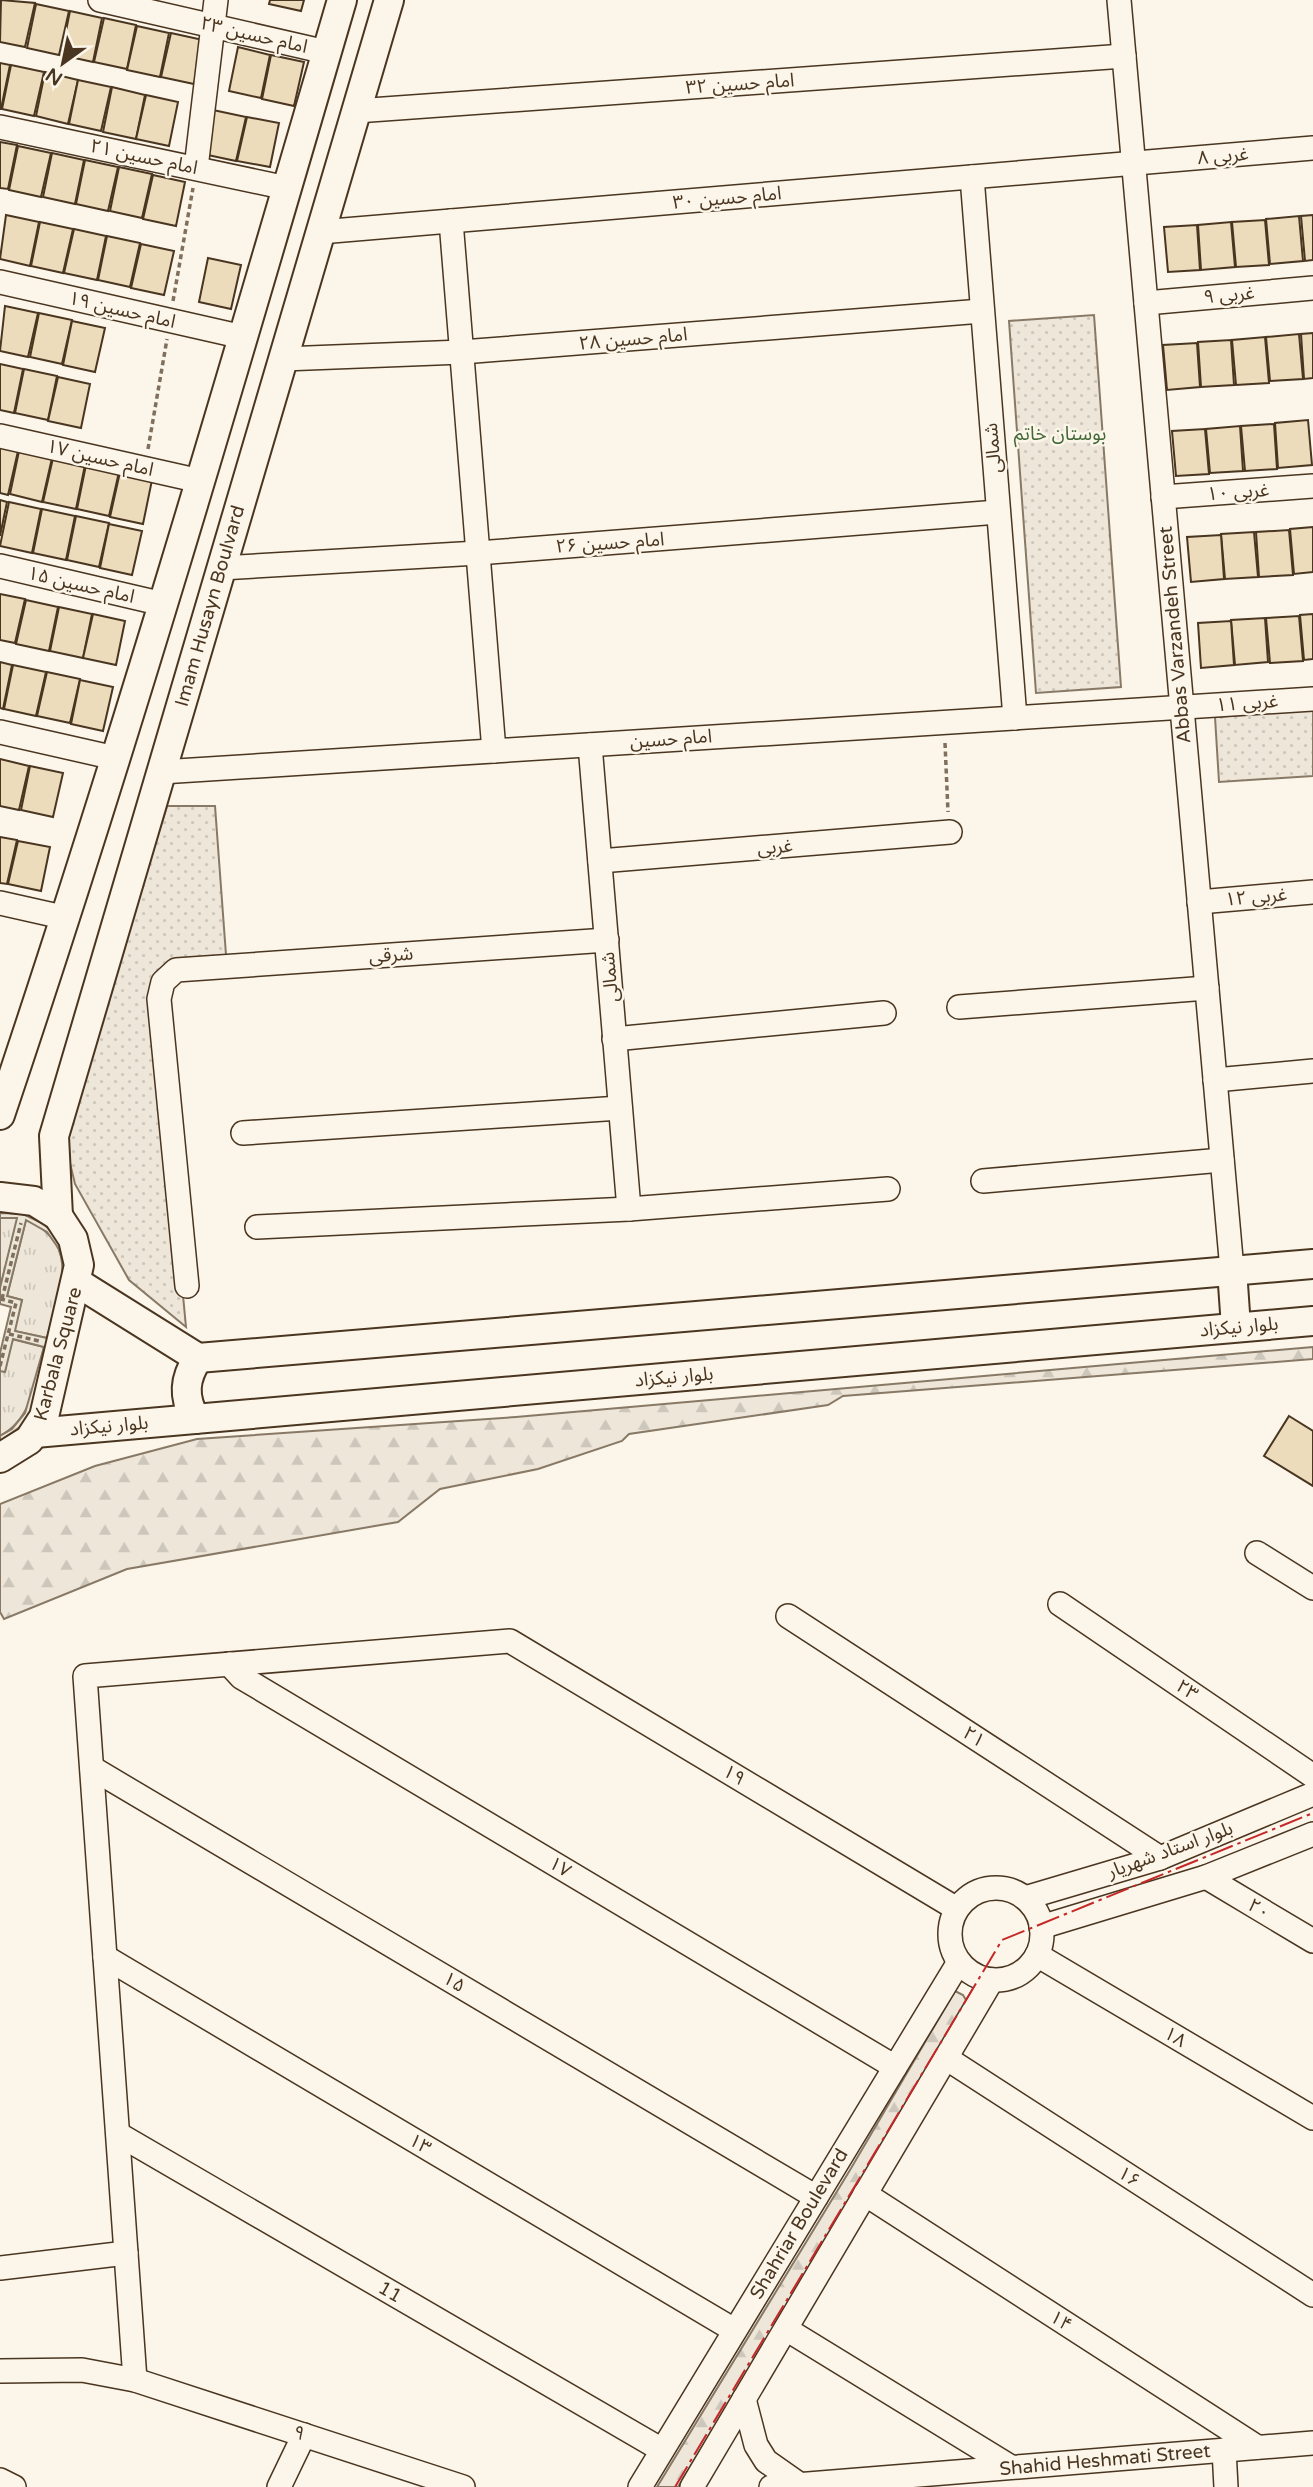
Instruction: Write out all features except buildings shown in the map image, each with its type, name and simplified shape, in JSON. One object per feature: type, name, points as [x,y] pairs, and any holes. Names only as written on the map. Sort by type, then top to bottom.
[{"type":"main road","points":[[3,1098],[67,918],[342,0]]},
{"type":"main road","name":"Imam Husayn Boulvard","points":[[58,1216],[54,1136],[388,0]]},
{"type":"main road","points":[[115,758],[161,772]]},
{"type":"main road","points":[[13,1198],[58,1216]]},
{"type":"main road","name":"Karbala Square","points":[[0,1458],[23,1446],[44,1417],[78,1283],[76,1247],[58,1216]]},
{"type":"main road","points":[[78,1283],[198,1358],[1313,1264]]},
{"type":"main road","points":[[1232,1270],[1236,1328]]},
{"type":"main road","name":"بلوار نیکزاد","points":[[35,1433],[1313,1321]]},
{"type":"main road","points":[[195,1419],[187,1404],[186,1387],[189,1371],[198,1358]]},
{"type":"street","name":"امام حسین ۲۳","points":[[100,0],[326,52]]},
{"type":"street","points":[[196,168],[216,0]]},
{"type":"street","name":"Abbas Varzandeh Street","points":[[1119,0],[1232,1270]]},
{"type":"street","name":"امام حسین ۳۲","points":[[356,111],[1124,56]]},
{"type":"street","name":"امام حسین ۲۱","points":[[0,127],[287,188]]},
{"type":"street","name":"غربی ۸","points":[[1133,164],[1313,148]]},
{"type":"street","name":"امام حسین ۳۰","points":[[320,232],[1133,164]]},
{"type":"street","name":"شمالی","points":[[972,177],[1014,718]]},
{"type":"street","points":[[451,221],[494,751]]},
{"type":"street","name":"امام حسین ۱۹","points":[[0,282],[243,337]]},
{"type":"street","name":"غربی ۹","points":[[1146,303],[1313,288]]},
{"type":"street","name":"امام حسین ۲۸","points":[[283,359],[461,352],[982,311]]},
{"type":"street","name":"امام حسین ۱۷","points":[[0,436],[200,481]]},
{"type":"street","name":"غربی ۱۰","points":[[1163,497],[1313,486]]},
{"type":"street","name":"امام حسین ۲۶","points":[[221,568],[478,553],[998,513]]},
{"type":"street","name":"امام حسین ۱۵","points":[[0,566],[163,604]]},
{"type":"street","name":"غربی ۱۱","points":[[1182,708],[1313,699]]},
{"type":"street","name":"امام حسین","points":[[161,772],[1182,708]]},
{"type":"street","points":[[0,732],[115,758]]},
{"type":"street","name":"شمالی","points":[[590,744],[629,1209]]},
{"type":"street","name":"غربی","points":[[600,862],[950,832]]},
{"type":"street","name":"غربی ۱۲","points":[[1199,902],[1313,892]]},
{"type":"street","points":[[0,903],[67,918]]},
{"type":"street","name":"شرقی","points":[[187,1286],[159,999],[163,982],[176,970],[607,940]]},
{"type":"street","points":[[960,1007],[1207,988]]},
{"type":"street","points":[[614,1039],[884,1013]]},
{"type":"street","points":[[1215,1080],[1313,1071]]},
{"type":"street","points":[[243,1133],[620,1108]]},
{"type":"street","points":[[983,1181],[1222,1160]]},
{"type":"street","points":[[257,1227],[629,1209],[888,1189]]},
{"type":"street","points":[[1257,1553],[1313,1588]]},
{"type":"street","name":"۲۳","points":[[1060,1604],[1313,1776]]},
{"type":"street","name":"۲۱","points":[[788,1616],[1160,1858]]},
{"type":"street","name":"۱۹","points":[[229,1664],[510,1642],[957,1909]]},
{"type":"street","points":[[135,2380],[85,1676],[229,1664]]},
{"type":"street","name":"۱۷","points":[[229,1664],[240,1677],[895,2067]]},
{"type":"street","name":"۱۵","points":[[92,1768],[816,2197]]},
{"type":"street","name":"بلوار استاد شهریار","points":[[1025,1898],[1160,1858],[1313,1794]]},
{"type":"street","name":"بلوار استاد شهریار","points":[[1041,1927],[1206,1877],[1313,1834]]},
{"type":"street","name":"۲۰","points":[[1206,1877],[1313,1941]]},
{"type":"street","points":[[989,1889],[1011,1891],[1025,1898],[1041,1927],[1037,1955],[1015,1976],[992,1980],[970,1973],[959,1962],[950,1934],[957,1909],[968,1898],[989,1889]]},
{"type":"street","name":"۱۸","points":[[1037,1955],[1313,2118]]},
{"type":"street","name":"۱۳","points":[[105,1957],[734,2330]]},
{"type":"street","name":"Shahriar Boulevard","points":[[640,2487],[959,1962]]},
{"type":"street","points":[[692,2487],[992,1980]]},
{"type":"street","name":"۱۶","points":[[946,2058],[1313,2295]]},
{"type":"street","name":"11","points":[[118,2134],[662,2450]]},
{"type":"street","name":"۱۴","points":[[865,2194],[1257,2447]]},
{"type":"street","points":[[0,2268],[126,2253]]},
{"type":"street","points":[[786,2329],[1011,2467]]},
{"type":"street","name":"۹","points":[[0,2371],[82,2370],[135,2380],[463,2487]]},
{"type":"street","points":[[744,2399],[757,2445],[766,2461],[802,2486]]},
{"type":"street","points":[[279,2487],[304,2435]]},
{"type":"street","name":"Shahid Heshmati Street","points":[[771,2487],[1313,2443]]},
{"type":"street","points":[[1224,2450],[1226,2487]]},
{"type":"street","points":[[0,2480],[14,2487]]},
{"type":"path","points":[[943,722],[950,832]]},
{"type":"path","points":[[0,1366],[16,1303],[1,1299],[13,1198]]},
{"type":"green space","name":"بوستان خاتم","points":[[1094,315],[1121,687],[1036,693],[1009,321]]},
{"type":"green space","points":[[1313,710],[1313,776],[1219,782],[1215,717]]},
{"type":"green space","points":[[167,806],[215,806],[226,955],[154,991],[186,1327],[129,1280],[75,1184],[64,1138]]},
{"type":"green space","points":[[0,1218],[18,1218],[0,1288]]},
{"type":"green space","points":[[26,1220],[44,1230],[55,1242],[61,1256],[61,1287],[47,1338],[14,1331],[22,1300],[7,1296]]},
{"type":"green space","points":[[12,1339],[44,1347],[26,1409],[11,1429],[0,1436],[0,1371],[5,1371]]},
{"type":"green space","points":[[1313,1347],[1313,1359],[843,1396],[828,1405],[629,1434],[622,1441],[538,1469],[440,1489],[398,1522],[127,1569],[4,1619],[0,1612],[0,1504],[95,1466],[197,1439],[516,1417]]},
{"type":"green space","points":[[955,1991],[963,1995],[969,2005],[678,2487],[657,2487],[850,2170]]},
{"type":"shaded area","points":[[0,1213],[23,1214],[44,1224],[60,1240],[67,1261],[62,1282],[63,1262],[59,1249],[47,1232],[26,1220],[7,1296],[22,1300],[15,1331],[47,1338],[60,1289],[32,1409],[20,1427],[0,1441],[0,1436],[12,1429],[25,1413],[44,1347],[13,1339],[5,1372],[0,1371],[0,1353],[11,1307],[0,1304],[0,1288],[17,1218],[0,1218]]},
{"type":"power","points":[[675,2487],[1002,1940],[1313,1813]]}]
